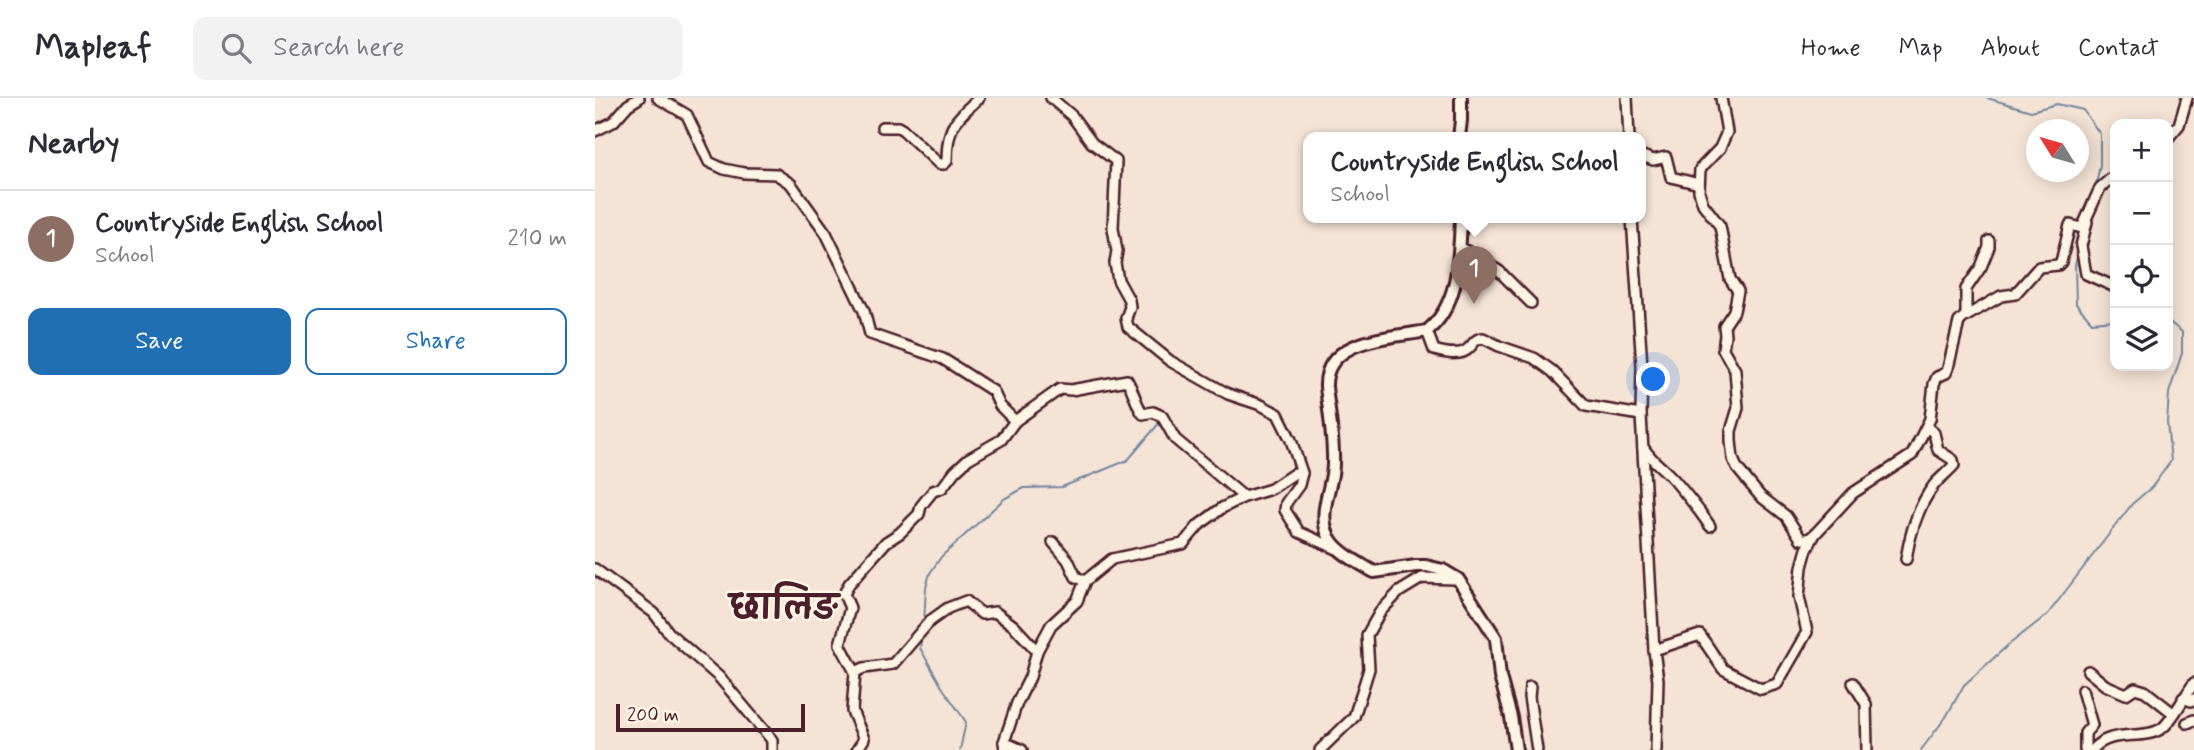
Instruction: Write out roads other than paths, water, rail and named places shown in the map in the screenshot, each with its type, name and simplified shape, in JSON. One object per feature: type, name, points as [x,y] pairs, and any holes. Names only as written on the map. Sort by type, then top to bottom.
[{"type":"main road","points":[[1460,132],[1461,98]]},
{"type":"main road","points":[[1461,223],[1460,247],[1452,294],[1445,312],[1427,331],[1350,347],[1330,363],[1325,375],[1333,464],[1325,505],[1324,528],[1327,536],[1340,550],[1374,572],[1416,566],[1443,570],[1458,579],[1496,638],[1500,677],[1511,717],[1516,750]]},
{"type":"street","points":[[595,131],[613,122],[628,105],[639,98]]},
{"type":"street","points":[[658,98],[687,116],[709,162],[734,171],[776,174],[791,184],[826,233],[864,311],[870,334],[943,359],[993,391],[1000,406],[1015,421]]},
{"type":"street","points":[[882,127],[898,127],[904,130],[939,164],[944,164],[947,161],[947,139],[951,129],[979,98]]},
{"type":"street","points":[[1051,98],[1072,117],[1092,143],[1116,162],[1113,228],[1117,251],[1115,263],[1118,280],[1129,300],[1130,307],[1126,318],[1128,327],[1170,361],[1228,394],[1278,414],[1291,440],[1302,473],[1299,485],[1286,503],[1285,510],[1299,532],[1340,550]]},
{"type":"street","points":[[1627,98],[1629,132]]},
{"type":"street","points":[[1721,98],[1727,132],[1720,148],[1700,169],[1699,184],[1703,204],[1720,226],[1730,279],[1738,291],[1734,311],[1724,326],[1723,349],[1735,370],[1738,408],[1731,431],[1733,459],[1752,488],[1786,516],[1801,540],[1809,539],[1815,534],[1853,493],[1912,455],[1930,419],[1934,384],[1937,377],[1948,368],[1959,322],[2001,296],[2015,294],[2039,267],[2058,265],[2070,225],[2082,228],[2100,188],[2110,179]]},
{"type":"street","points":[[2173,132],[2179,125],[2187,98]]},
{"type":"street","points":[[1646,157],[1653,160],[1666,157],[1671,177],[1699,184]]},
{"type":"street","points":[[2093,204],[2081,246],[2086,274],[2110,284]]},
{"type":"street","points":[[1632,223],[1642,366],[1642,446],[1658,680],[1656,750]]},
{"type":"street","points":[[1966,316],[1966,289],[1981,267],[1989,241]]},
{"type":"street","points":[[1460,247],[1499,271],[1531,303]]},
{"type":"street","points":[[1427,331],[1434,350],[1462,353],[1472,342],[1483,338],[1534,358],[1552,371],[1586,406],[1641,415]]},
{"type":"street","points":[[857,750],[864,739],[852,711],[855,672],[840,644],[850,608],[844,594],[849,584],[886,542],[919,514],[921,506],[933,491],[942,488],[968,459],[1001,440],[1015,421],[1061,389],[1071,390],[1127,380],[1134,391],[1136,405],[1143,414],[1153,412],[1162,416],[1175,439],[1244,497]]},
{"type":"street","points":[[1906,559],[1920,511],[1934,486],[1954,465],[1953,460],[1938,450],[1934,433],[1927,427]]},
{"type":"street","points":[[1642,446],[1687,494],[1710,526]]},
{"type":"street","points":[[1022,750],[1005,746],[1017,704],[1030,677],[1037,651],[1051,625],[1077,601],[1085,581],[1112,559],[1183,544],[1199,525],[1222,508],[1244,497],[1271,489],[1295,473],[1302,473]]},
{"type":"street","points":[[1654,650],[1700,635],[1723,669],[1761,688],[1777,684],[1807,632],[1799,597],[1802,567],[1815,534]]},
{"type":"street","points":[[1053,542],[1068,560],[1076,577],[1085,581]]},
{"type":"street","points":[[595,569],[654,613],[669,633],[719,677],[772,740],[772,750]]},
{"type":"street","points":[[1320,750],[1353,717],[1370,670],[1367,635],[1380,612],[1399,592],[1422,578],[1458,579]]},
{"type":"street","points":[[855,672],[893,664],[930,621],[948,608],[966,601],[982,614],[995,612],[1014,626],[1037,651]]},
{"type":"street","points":[[2088,671],[2105,685],[2126,694],[2135,688],[2144,691],[2173,713]]},
{"type":"street","points":[[1853,683],[1866,704],[1867,750]]},
{"type":"street","points":[[2092,750],[2118,736],[2157,732],[2166,726],[2194,683]]},
{"type":"street","points":[[1530,687],[1537,750]]},
{"type":"street","points":[[2082,690],[2092,725],[2085,733],[2085,750]]},
{"type":"street","points":[[2183,698],[2191,701],[2194,699]]},
{"type":"waterway","points":[[1987,98],[2031,111],[2057,104],[2083,110],[2100,134],[2100,165],[2095,190]]},
{"type":"waterway","points":[[2078,252],[2075,266],[2076,304],[2092,322],[2110,320]]},
{"type":"waterway","points":[[1921,750],[1946,717],[1964,685],[2048,614],[2132,504],[2152,487],[2171,461],[2167,423],[2169,393],[2182,353],[2182,332],[2173,325]]},
{"type":"waterway","points":[[924,623],[926,588],[930,573],[941,557],[1004,499],[1024,488],[1062,487],[1128,460],[1160,422]]},
{"type":"waterway","points":[[922,635],[920,648],[966,722],[960,750]]},
{"type":"place","name":"Countryside English School","points":[[1474,304]]},
{"type":"district","name":"छालिङ","points":[[784,607]]}]
